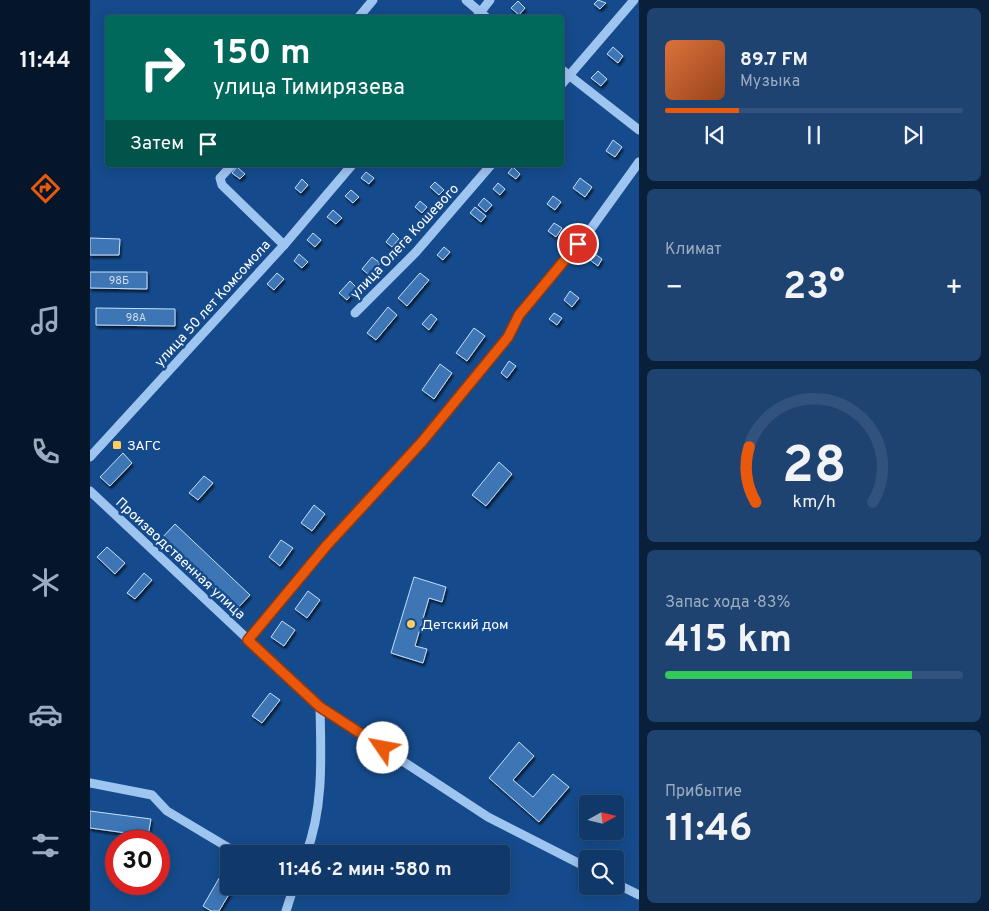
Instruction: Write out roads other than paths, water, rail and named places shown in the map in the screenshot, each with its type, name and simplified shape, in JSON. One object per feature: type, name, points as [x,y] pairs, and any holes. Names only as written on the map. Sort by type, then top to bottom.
[{"type":"street","points":[[360,15],[373,0]]},
{"type":"street","points":[[466,0],[480,15]]},
{"type":"street","points":[[482,15],[490,0]]},
{"type":"street","points":[[564,82],[634,0]]},
{"type":"street","points":[[564,71],[639,130]]},
{"type":"street","points":[[248,640],[327,545],[421,443],[502,344],[519,315],[590,230],[639,162]]},
{"type":"street","points":[[230,167],[220,178],[222,185],[284,245]]},
{"type":"street","name":"улица 50 лет Комсомола","points":[[90,457],[284,245],[350,167]]},
{"type":"street","name":"улица Олега Кошевого","points":[[356,313],[416,252],[490,167]]},
{"type":"street","name":"Производственная улица","points":[[90,491],[320,707],[488,817],[579,863]]},
{"type":"street","points":[[310,845],[313,837],[321,776],[320,707]]},
{"type":"street","points":[[90,783],[152,795],[167,811],[224,845]]},
{"type":"street","points":[[624,888],[639,895]]},
{"type":"street","points":[[290,909],[292,895]]},
{"type":"place","name":"ЗАГС","points":[[117,445]]},
{"type":"place","name":"Детский дом","points":[[411,624]]}]
